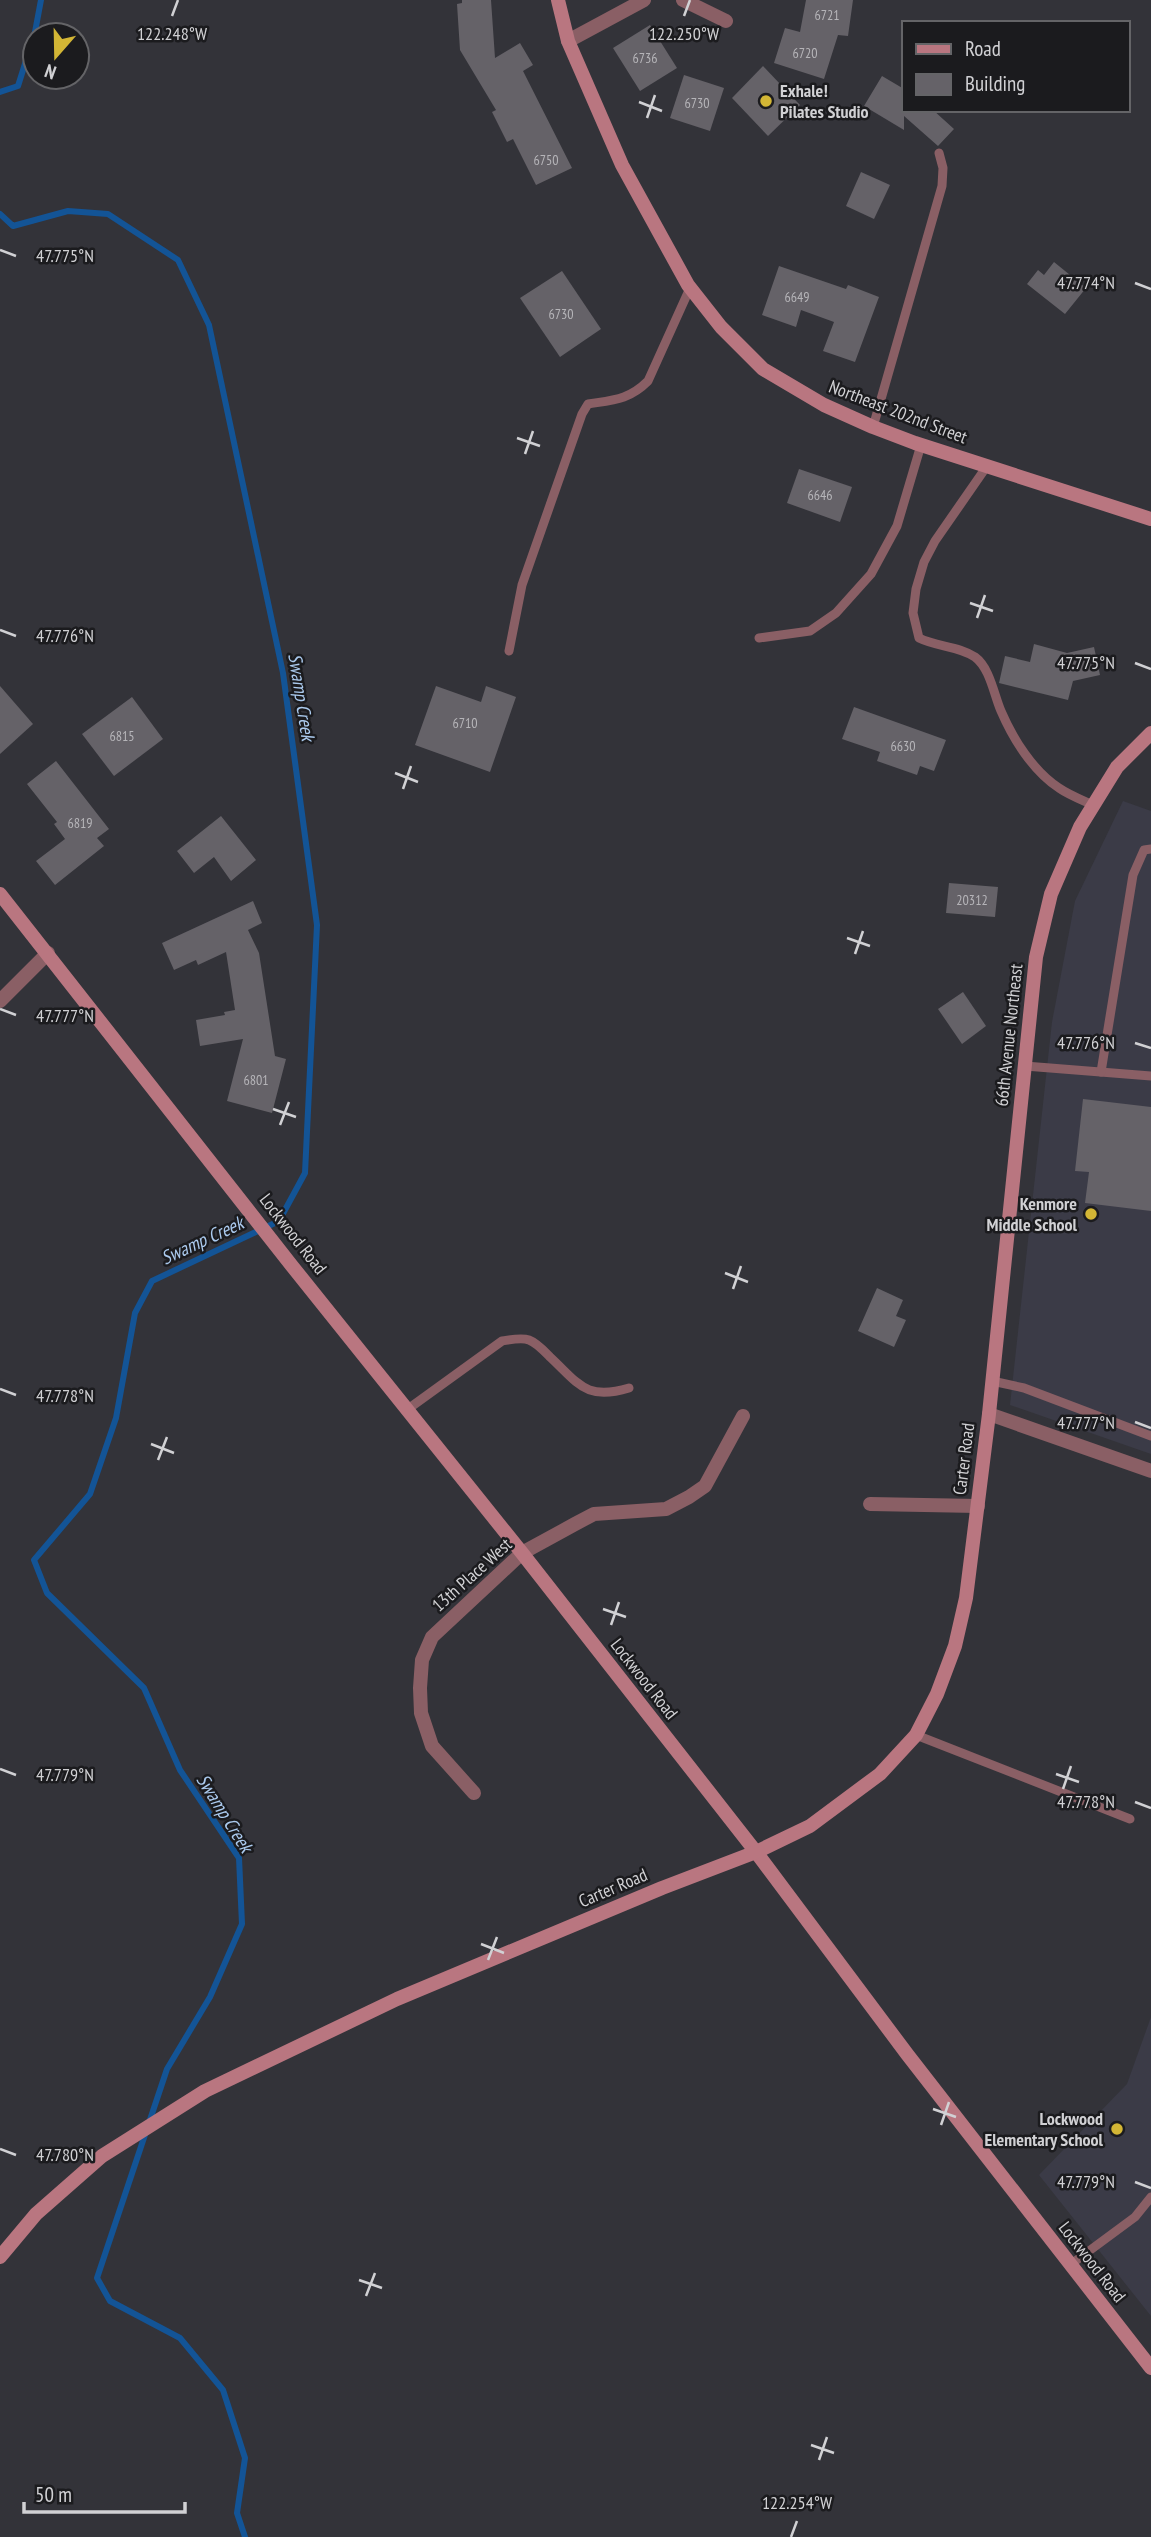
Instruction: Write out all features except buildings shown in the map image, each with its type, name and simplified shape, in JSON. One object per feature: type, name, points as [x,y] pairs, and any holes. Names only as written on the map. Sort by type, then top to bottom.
[{"type":"street","name":"Northeast 202nd Street","points":[[558,0],[568,41],[622,165],[690,288],[721,327],[763,369],[824,405],[873,427],[1151,519]]},
{"type":"street","points":[[568,41],[644,0]]},
{"type":"street","points":[[683,0],[726,21]]},
{"type":"street","name":"66th Avenue Northeast","points":[[992,1376],[1036,957],[1051,894],[1080,827],[1093,805],[1117,767],[1151,733]]},
{"type":"street","name":"Lockwood Road","points":[[0,894],[522,1553],[756,1853],[906,2054],[1151,2368]]},
{"type":"street","points":[[0,1001],[48,953]]},
{"type":"street","name":"Carter Road","points":[[0,2257],[36,2214],[102,2156],[205,2091],[397,1999],[662,1888],[756,1853],[810,1826],[880,1774],[916,1735],[937,1693],[955,1646],[966,1598],[992,1376]]},
{"type":"street","points":[[989,1414],[1151,1471]]},
{"type":"street","name":"13th Place West","points":[[474,1793],[432,1746],[421,1713],[419,1688],[422,1660],[432,1637],[522,1553],[594,1514],[666,1509],[705,1486],[743,1416]]},
{"type":"street","points":[[870,1504],[978,1506]]},
{"type":"lane","points":[[873,427],[942,186],[943,168],[939,153]]},
{"type":"lane","points":[[509,651],[522,585],[582,414],[588,404],[623,398],[636,393],[648,381],[690,288]]},
{"type":"lane","points":[[759,638],[810,631],[836,613],[871,574],[897,526],[921,445]]},
{"type":"lane","points":[[987,466],[935,541],[924,562],[916,589],[913,613],[919,638],[933,645],[955,648],[977,658],[989,677],[1015,738],[1042,775],[1060,789],[1093,805]]},
{"type":"lane","points":[[1101,1072],[1133,874],[1144,850],[1151,849]]},
{"type":"lane","points":[[1025,1066],[1151,1076]]},
{"type":"lane","points":[[408,1409],[502,1341],[514,1339],[528,1340],[541,1348],[581,1386],[597,1394],[610,1394],[629,1388]]},
{"type":"lane","points":[[992,1376],[1151,1436]]},
{"type":"lane","points":[[916,1735],[1130,1819]]},
{"type":"lane","points":[[1070,2265],[1135,2217],[1151,2197]]},
{"type":"shaded area","name":"Kenmore Middle School","points":[[1123,801],[1151,811],[1151,1454],[1010,1405],[1052,1022],[1075,901]]},
{"type":"shaded area","name":"Lockwood Elementary School","points":[[1151,2017],[1151,2316],[1039,2175],[1127,2084]]},
{"type":"waterway","name":"Swamp Creek","points":[[0,92],[18,86],[35,32],[41,0]]},
{"type":"waterway","name":"Swamp Creek","points":[[0,214],[13,226],[68,211],[108,214],[178,260],[209,325],[283,673],[317,925],[305,1173],[279,1221],[152,1281],[135,1313],[116,1418],[90,1494],[34,1560],[47,1593],[144,1688],[180,1770],[239,1858],[242,1924],[210,1997],[167,2069],[97,2278],[110,2301],[180,2338],[223,2390],[245,2458],[237,2513],[245,2537]]},
{"type":"place","name":"Exhale! Pilates Studio","points":[[766,101]]},
{"type":"place","name":"Kenmore Middle School","points":[[1091,1214]]},
{"type":"place","name":"Lockwood Elementary School","points":[[1117,2129]]}]
